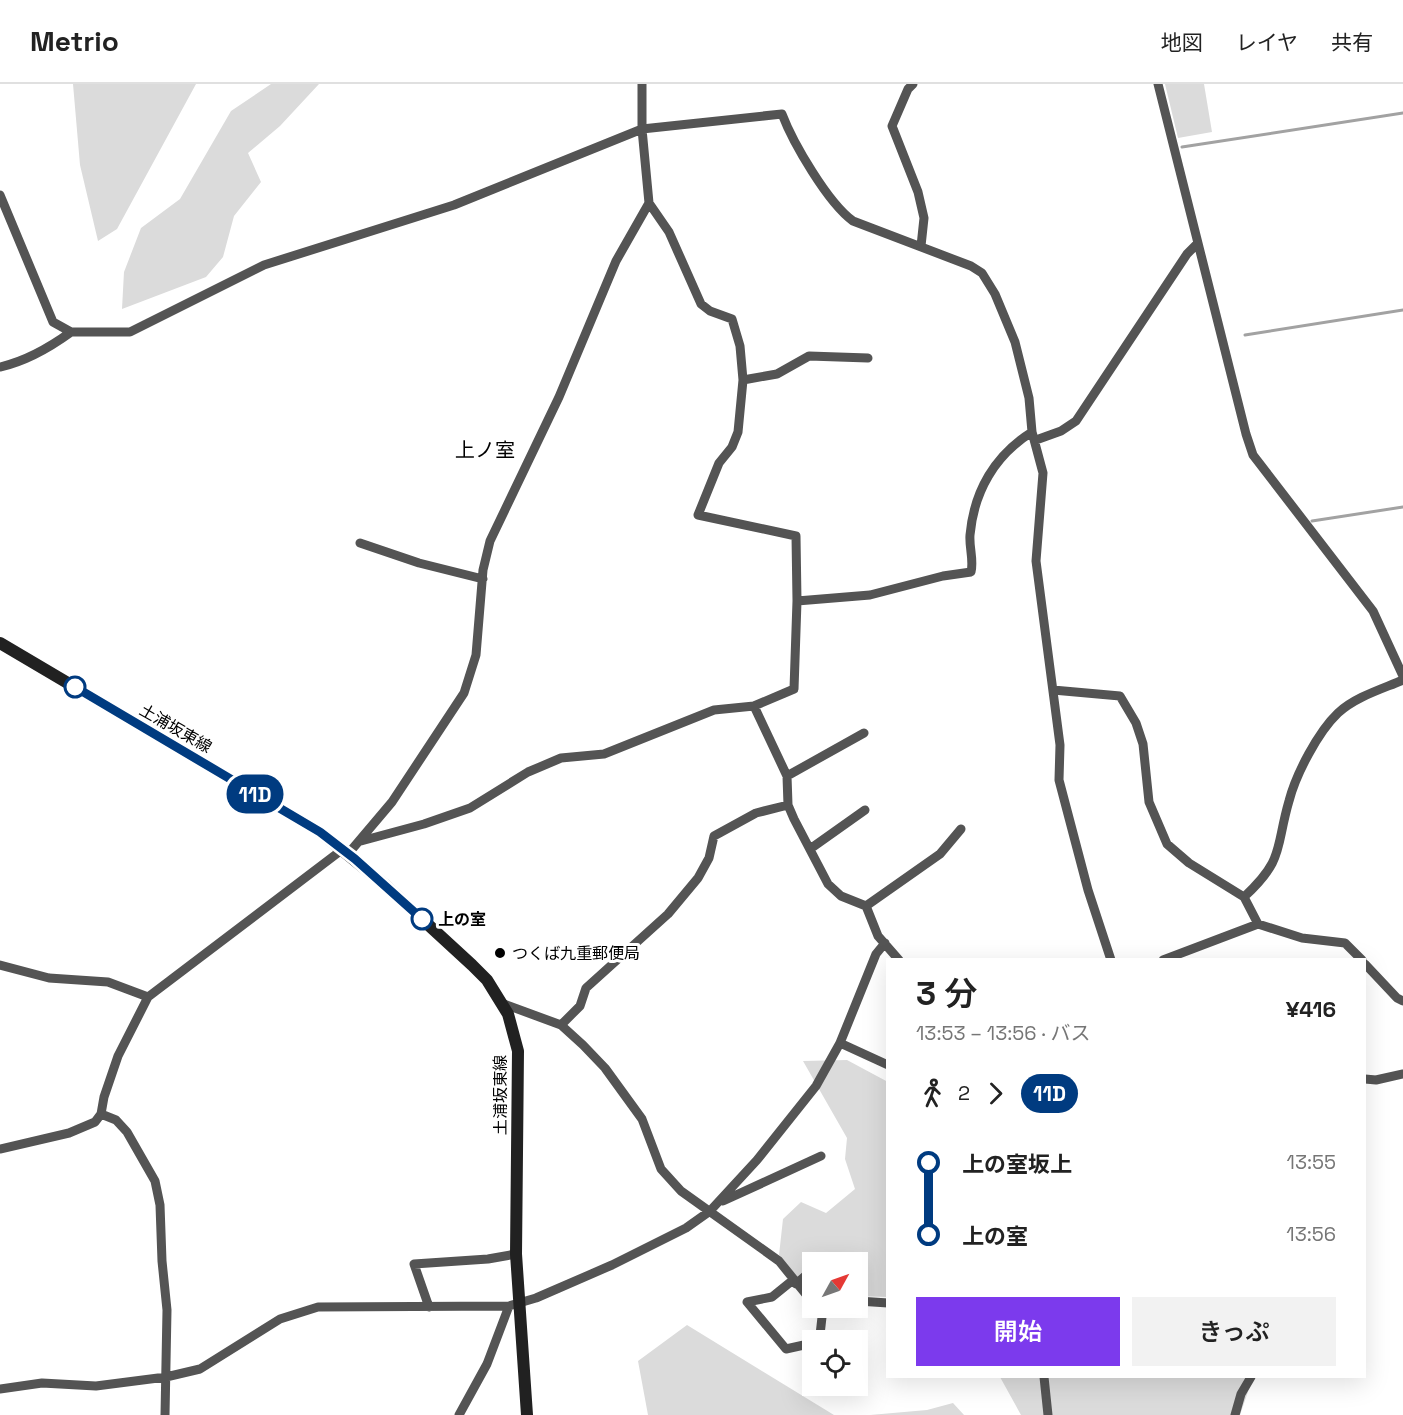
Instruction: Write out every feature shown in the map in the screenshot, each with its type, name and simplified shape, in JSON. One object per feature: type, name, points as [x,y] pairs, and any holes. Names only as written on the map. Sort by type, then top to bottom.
[{"type":"main road","name":"土浦坂東線","points":[[0,644],[292,816],[346,851],[472,965],[504,1004],[518,1052],[516,1254],[513,1305],[527,1415]]},
{"type":"street","points":[[362,841],[392,802],[465,693],[476,655],[483,579],[490,541],[559,397],[616,261],[649,203],[650,185],[642,129],[642,84]]},
{"type":"street","points":[[913,84],[908,89],[892,126],[918,192],[924,218],[921,246]]},
{"type":"street","points":[[1158,84],[1253,455],[1373,611],[1403,678],[1360,698],[1338,713],[1326,729],[1298,774],[1288,801],[1278,853],[1266,876],[1244,897]]},
{"type":"street","points":[[0,195],[53,322],[71,332],[130,332],[264,265],[454,205],[642,129],[782,114],[823,188],[840,212],[853,220],[982,273],[995,294],[1015,342],[1029,398],[1034,436],[1043,473],[1036,561],[1060,745],[1059,780],[1088,890],[1110,958]]},
{"type":"street","points":[[0,1149],[69,1133],[95,1122],[101,1114],[104,1097],[118,1056],[148,997],[362,841],[424,824],[470,808],[528,772],[561,758],[604,754],[714,710],[754,706],[794,689],[797,601],[796,536],[698,515],[719,463],[732,447],[738,432],[743,380],[740,346],[732,319],[710,311],[701,304],[669,232],[649,203]]},
{"type":"street","points":[[797,601],[870,595],[943,576],[971,572],[970,537],[982,486],[1000,456],[1012,445],[1034,436],[1061,431],[1076,420],[1187,254],[1198,243]]},
{"type":"street","points":[[0,367],[17,363],[47,350],[71,332]]},
{"type":"street","points":[[743,380],[777,374],[809,356],[868,358]]},
{"type":"street","points":[[360,543],[419,563],[483,579]]},
{"type":"street","points":[[1053,690],[1120,696],[1139,733],[1149,802],[1167,844],[1189,863],[1244,897],[1258,924]]},
{"type":"street","points":[[754,706],[787,776],[788,805],[828,884],[841,896],[866,906],[878,936],[897,958]]},
{"type":"street","points":[[787,776],[864,733]]},
{"type":"street","points":[[561,1026],[580,1006],[586,988],[668,914],[698,878],[709,858],[714,836],[756,813],[788,805]]},
{"type":"street","points":[[810,849],[865,810]]},
{"type":"street","points":[[866,906],[940,854],[961,829]]},
{"type":"street","points":[[1168,958],[1258,924],[1302,938],[1345,943],[1360,958]]},
{"type":"street","points":[[0,1389],[42,1383],[96,1386],[166,1377],[200,1369],[280,1319],[318,1307],[513,1305],[612,1265],[686,1228],[711,1211],[757,1160],[816,1086],[840,1043],[876,954],[885,943]]},
{"type":"street","points":[[0,965],[49,978],[108,982],[148,997]]},
{"type":"street","points":[[1366,965],[1403,1002]]},
{"type":"street","points":[[504,1004],[561,1026],[605,1068],[629,1098],[642,1119],[661,1169],[681,1191],[779,1261],[802,1291]]},
{"type":"street","points":[[840,1043],[886,1064]]},
{"type":"street","points":[[1366,1078],[1376,1080],[1403,1074]]},
{"type":"street","points":[[101,1114],[116,1120],[127,1132],[155,1181],[160,1205],[167,1310],[165,1415]]},
{"type":"street","points":[[718,1203],[820,1156]]},
{"type":"street","points":[[429,1307],[414,1264],[488,1259],[516,1254]]},
{"type":"street","points":[[802,1277],[772,1297],[747,1302],[786,1349],[802,1345]]},
{"type":"street","points":[[868,1302],[886,1303]]},
{"type":"street","points":[[459,1415],[487,1364],[513,1305]]},
{"type":"street","points":[[1044,1378],[1048,1415]]},
{"type":"street","points":[[1235,1415],[1241,1394],[1250,1378]]},
{"type":"shaded area","points":[[73,84],[196,84],[117,229],[98,241],[80,165]]},
{"type":"shaded area","points":[[271,84],[319,84],[280,126],[248,153],[261,182],[234,216],[223,257],[206,277],[122,309],[124,272],[141,228],[180,199],[231,111]]},
{"type":"shaded area","points":[[1165,84],[1204,84],[1212,132],[1178,138]]},
{"type":"shaded area","points":[[847,1060],[886,1081],[886,1297],[868,1296],[868,1252],[802,1252],[802,1283],[779,1255],[783,1219],[801,1202],[826,1213],[855,1189],[845,1159],[847,1138],[803,1061]]},
{"type":"shaded area","points":[[687,1325],[834,1415],[648,1415],[638,1361]]},
{"type":"shaded area","points":[[1001,1378],[1253,1378],[1240,1415],[1021,1415]]},
{"type":"shaded area","points":[[953,1403],[964,1415],[870,1415],[927,1410]]},
{"type":"waterway","points":[[1182,147],[1403,113]]},
{"type":"waterway","points":[[1245,335],[1403,310]]},
{"type":"waterway","points":[[1312,521],[1403,507]]},
{"type":"bus line","name":"11D","points":[[75,687],[320,832],[355,859],[422,919]]},
{"type":"place","name":"上の室","points":[[422,919]]},
{"type":"place","name":"つくば九重郵便局","points":[[500,953]]},
{"type":"district","name":"上ノ室","points":[[485,450]]}]
